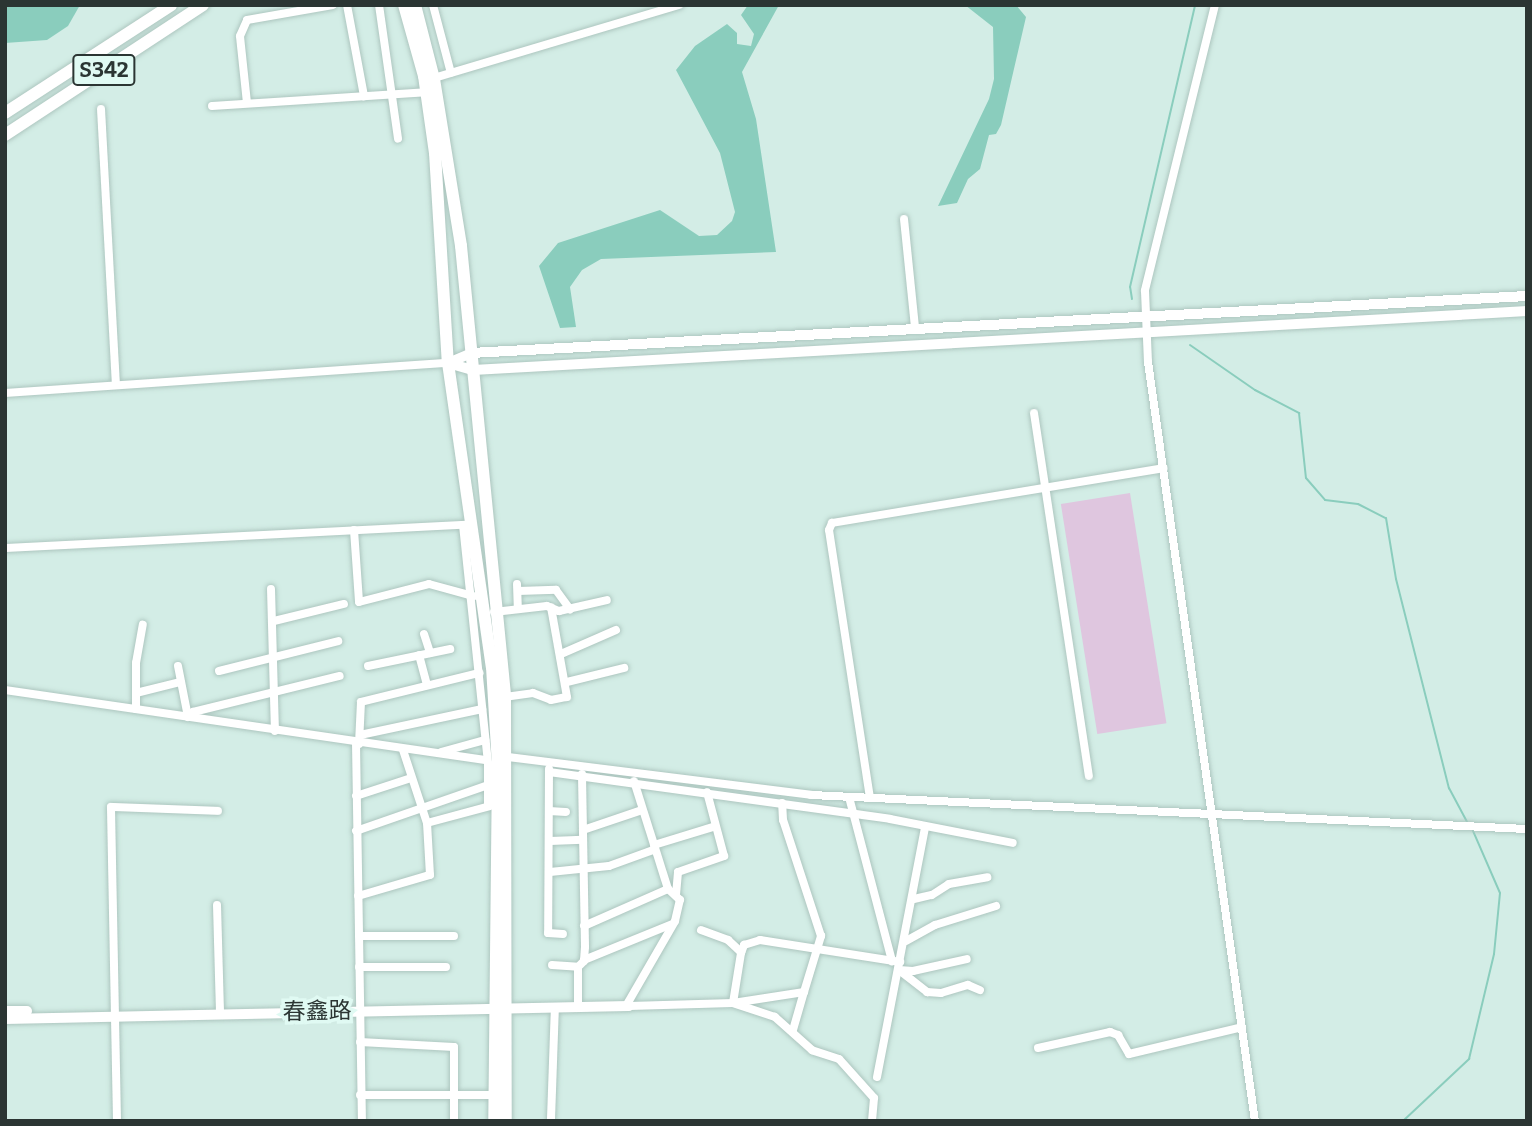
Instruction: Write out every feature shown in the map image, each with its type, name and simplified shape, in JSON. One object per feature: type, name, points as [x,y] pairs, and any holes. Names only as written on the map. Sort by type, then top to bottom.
[{"type":"main road","name":"S342","points":[[5,113],[171,5]]},
{"type":"main road","name":"S342","points":[[5,135],[203,5]]},
{"type":"main road","points":[[404,5],[432,87],[448,363],[468,524],[505,697],[508,757],[494,1121]]},
{"type":"main road","points":[[415,5],[461,246],[473,370],[485,610],[492,667],[492,806],[506,1121]]},
{"type":"main road","points":[[448,363],[471,353],[1527,296]]},
{"type":"main road","points":[[448,363],[473,370],[1147,330],[1527,311]]},
{"type":"main road","name":"春鑫路","points":[[5,1011],[628,1006]]},
{"type":"main road","name":"春鑫路","points":[[5,1019],[115,1012]]},
{"type":"street","points":[[247,103],[240,36],[247,20],[333,5]]},
{"type":"street","points":[[347,5],[364,96]]},
{"type":"street","points":[[379,5],[395,94],[398,139]]},
{"type":"street","points":[[433,5],[451,74]]},
{"type":"street","points":[[212,106],[395,94],[432,87],[451,74],[679,5]]},
{"type":"street","points":[[1215,5],[1145,290],[1163,468],[1255,1121]]},
{"type":"street","points":[[101,109],[116,385]]},
{"type":"street","points":[[904,219],[915,328]]},
{"type":"street","points":[[5,393],[448,363]]},
{"type":"street","points":[[1034,413],[1089,776]]},
{"type":"street","points":[[870,797],[829,530],[832,523],[1163,468]]},
{"type":"street","points":[[5,548],[468,524],[473,596]]},
{"type":"street","points":[[354,530],[359,602],[429,584],[473,596],[485,610],[479,673],[492,806],[427,823]]},
{"type":"street","points":[[518,609],[517,587],[556,590],[570,609]]},
{"type":"street","points":[[271,589],[275,731]]},
{"type":"street","points":[[485,610],[551,607],[559,611],[607,600]]},
{"type":"street","points":[[274,621],[344,604]]},
{"type":"street","points":[[505,697],[533,693],[564,699],[568,694],[551,607]]},
{"type":"street","points":[[136,709],[143,625]]},
{"type":"street","points":[[561,654],[615,630]]},
{"type":"street","points":[[424,634],[430,653]]},
{"type":"street","points":[[219,671],[338,641]]},
{"type":"street","points":[[368,666],[450,649]]},
{"type":"street","points":[[419,654],[427,685]]},
{"type":"street","points":[[178,666],[188,717]]},
{"type":"street","points":[[567,682],[624,668]]},
{"type":"street","points":[[362,1121],[356,831],[361,702],[479,673]]},
{"type":"street","points":[[188,717],[193,712],[340,676]]},
{"type":"street","points":[[136,693],[180,682]]},
{"type":"street","points":[[5,690],[342,741],[358,741],[403,750],[487,760]]},
{"type":"street","points":[[358,741],[482,709]]},
{"type":"street","points":[[434,754],[485,740]]},
{"type":"street","points":[[358,896],[430,875],[427,823],[420,810],[403,750]]},
{"type":"street","points":[[508,757],[849,797],[1527,829]]},
{"type":"street","points":[[549,762],[548,933],[563,934]]},
{"type":"street","points":[[549,772],[634,781],[856,814],[1013,843]]},
{"type":"street","points":[[578,1007],[584,926],[582,774]]},
{"type":"street","points":[[356,796],[411,778]]},
{"type":"street","points":[[634,781],[668,889],[680,900],[673,923],[628,1006],[733,1003],[804,992]]},
{"type":"street","points":[[356,831],[488,785]]},
{"type":"street","points":[[676,895],[678,872],[724,856],[713,827],[707,792]]},
{"type":"street","points":[[849,797],[897,964],[927,992],[941,993],[968,985],[980,990]]},
{"type":"street","points":[[782,803],[783,820],[821,936],[821,948],[793,1030]]},
{"type":"street","points":[[117,1121],[111,807],[218,811]]},
{"type":"street","points":[[583,830],[642,810]]},
{"type":"street","points":[[549,811],[566,812]]},
{"type":"street","points":[[550,872],[583,872],[713,827]]},
{"type":"street","points":[[877,1077],[897,964],[914,899],[925,827]]},
{"type":"street","points":[[550,841],[583,840]]},
{"type":"street","points":[[914,899],[932,895],[949,884],[987,877]]},
{"type":"street","points":[[584,926],[668,889]]},
{"type":"street","points":[[217,905],[220,1011]]},
{"type":"street","points":[[905,941],[935,925],[996,906]]},
{"type":"street","points":[[552,965],[581,963],[673,923]]},
{"type":"street","points":[[701,930],[728,940],[741,951]]},
{"type":"street","points":[[359,936],[454,936]]},
{"type":"street","points":[[733,1003],[741,951],[744,945],[760,940],[821,948],[897,964],[913,971],[967,959]]},
{"type":"street","points":[[359,967],[446,968]]},
{"type":"street","points":[[733,1003],[775,1017],[793,1030],[812,1050],[839,1059],[874,1098],[872,1121]]},
{"type":"street","points":[[551,1119],[555,1007]]},
{"type":"street","points":[[1038,1048],[1110,1032],[1118,1035],[1129,1054],[1242,1027]]},
{"type":"street","points":[[360,1042],[450,1043],[454,1046],[454,1121]]},
{"type":"street","points":[[360,1095],[494,1095]]},
{"type":"shaded area","points":[[5,5],[80,5],[68,26],[47,40],[5,43]]},
{"type":"shaded area","points":[[748,5],[779,5],[742,72],[756,119],[776,252],[601,259],[582,270],[570,287],[576,327],[560,328],[539,266],[558,243],[660,210],[699,236],[717,235],[732,221],[735,212],[720,153],[676,70],[695,46],[727,24],[737,33],[737,44],[751,46],[754,34],[741,15]]},
{"type":"shaded area","points":[[965,5],[1016,5],[1026,17],[1001,125],[996,134],[989,135],[980,169],[968,179],[957,203],[938,206],[989,99],[994,79],[993,27]]},
{"type":"shaded area","points":[[1130,493],[1166,723],[1097,734],[1061,504]]},
{"type":"waterway","points":[[1132,299],[1130,287],[1195,5]]},
{"type":"waterway","points":[[1190,345],[1255,390],[1299,413],[1306,478],[1325,500],[1358,504],[1386,518],[1396,579],[1449,788],[1468,823]]},
{"type":"waterway","points":[[1403,1121],[1469,1059],[1494,954],[1500,893],[1473,831]]}]
